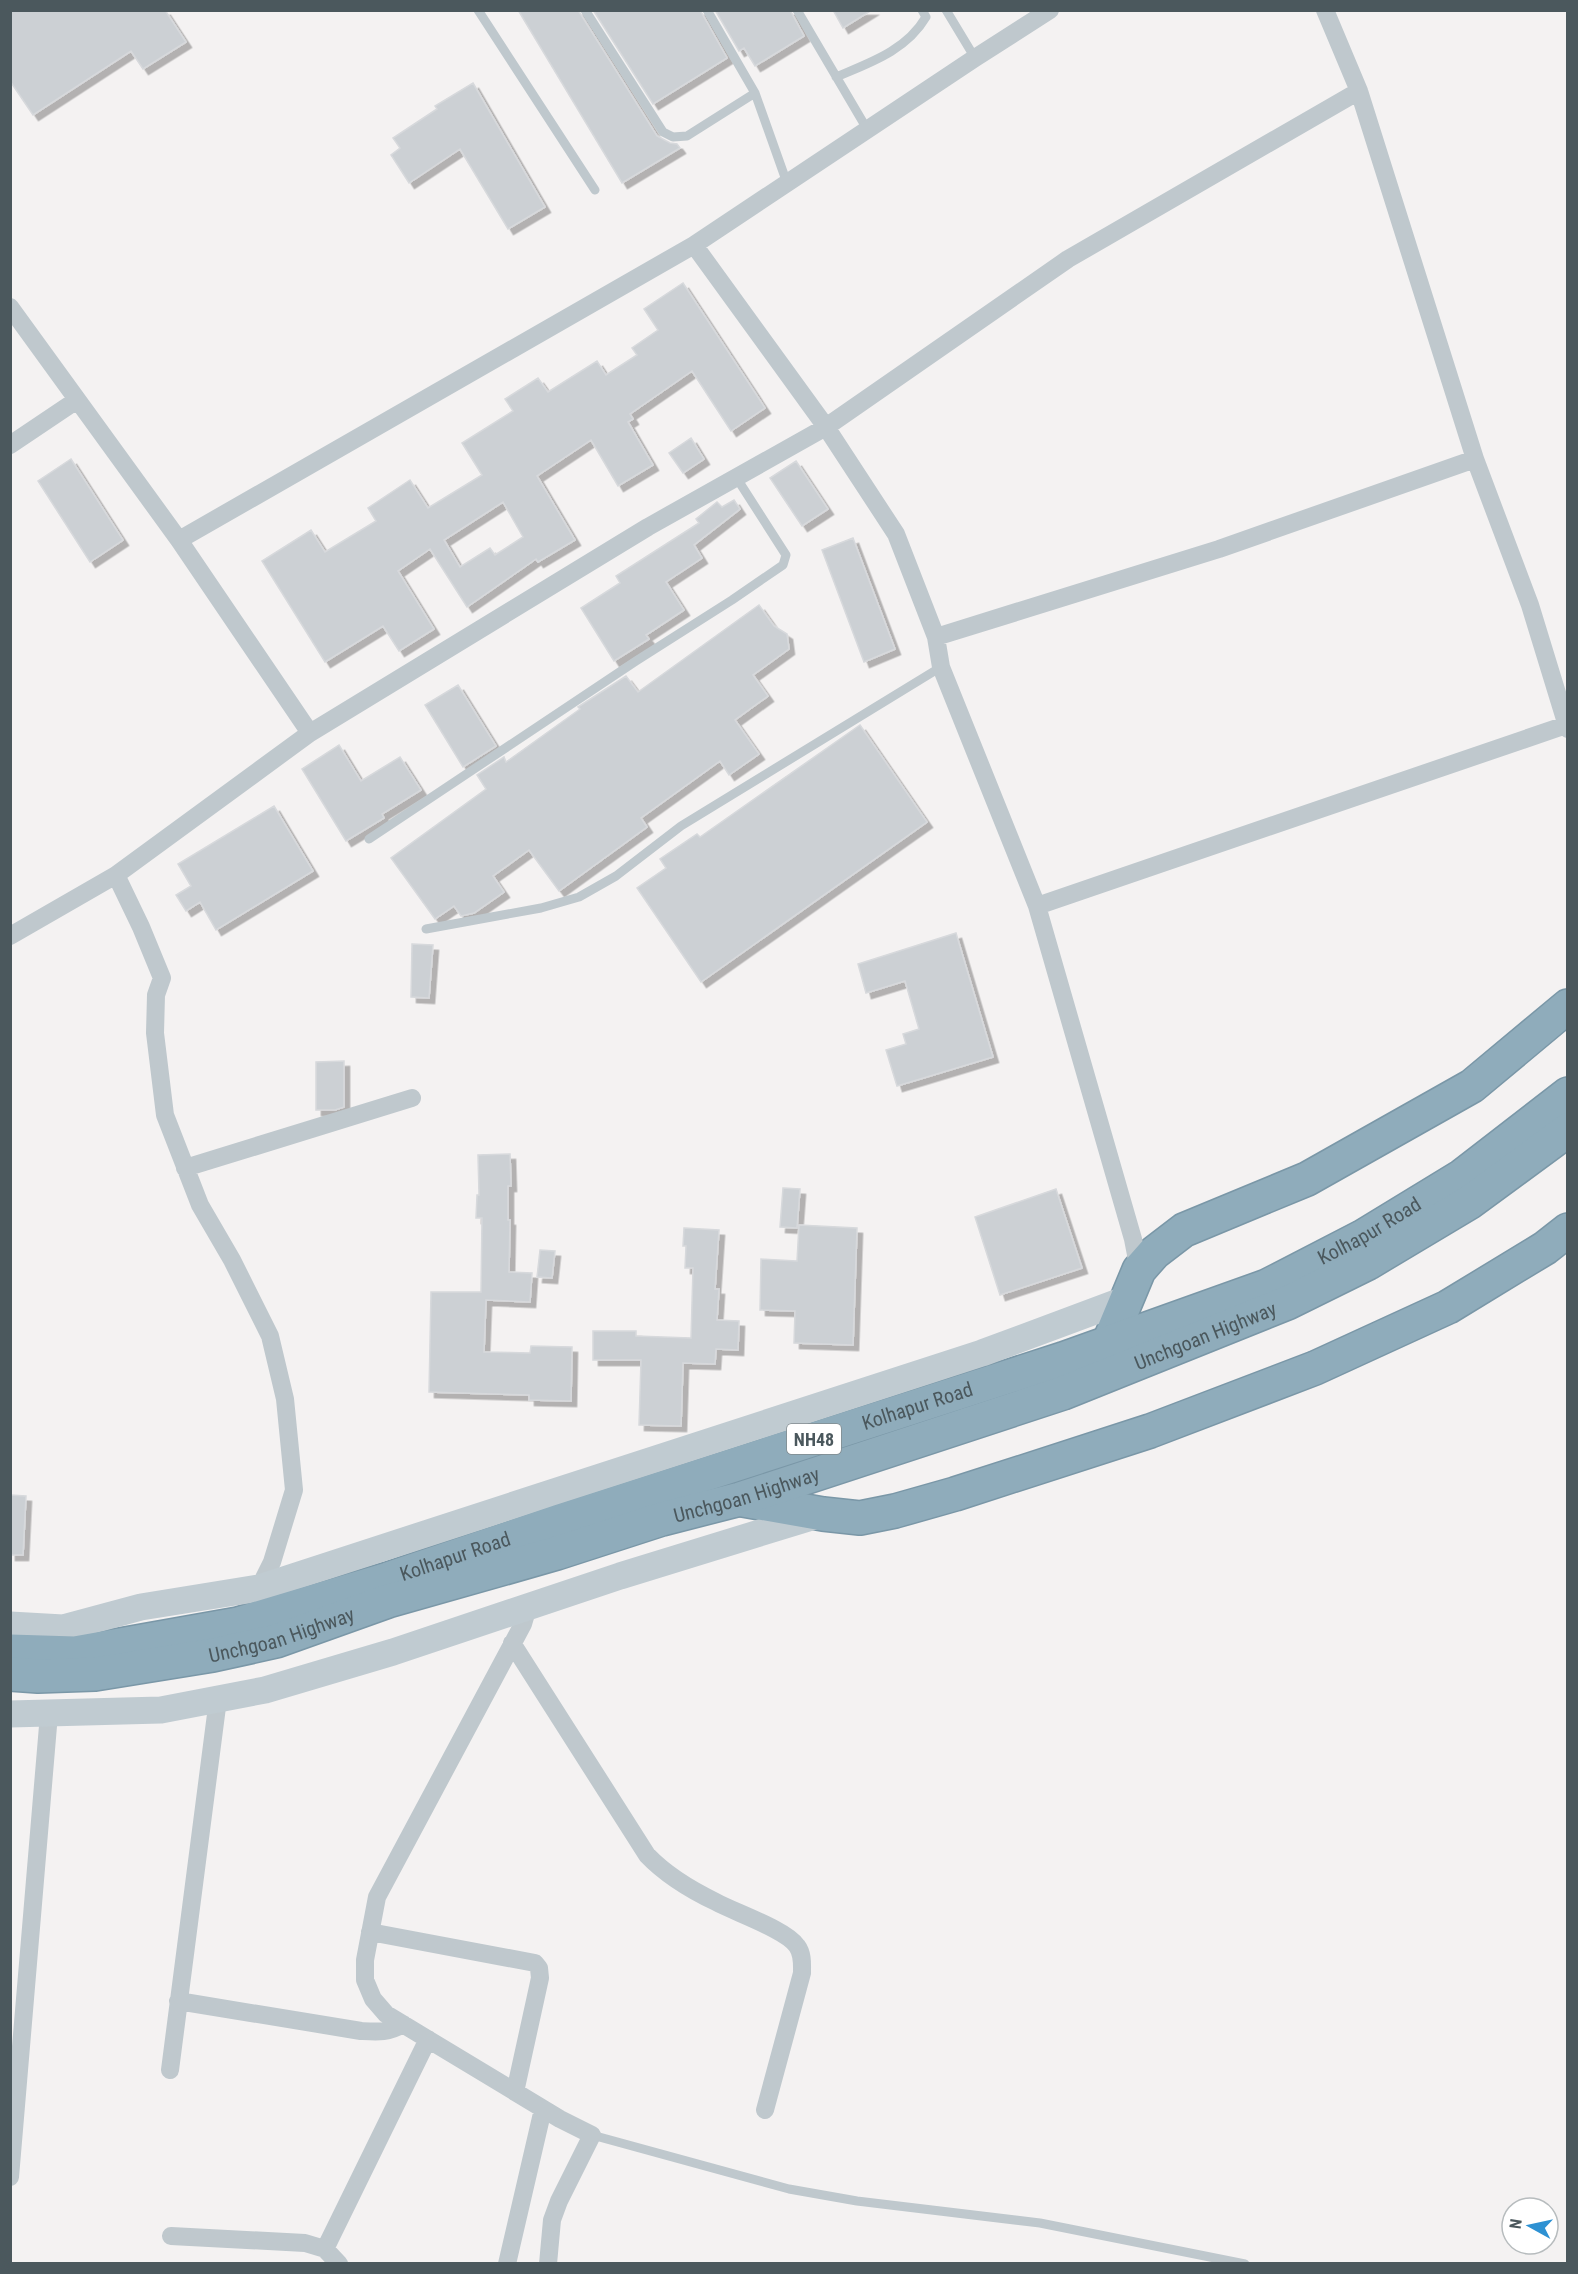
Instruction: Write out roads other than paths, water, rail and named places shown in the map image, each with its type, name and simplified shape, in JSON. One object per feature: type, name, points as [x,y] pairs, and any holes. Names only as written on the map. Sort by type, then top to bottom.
[{"type":"highway","points":[[1109,1342],[1133,1284],[1154,1253],[1184,1230],[1307,1179],[1472,1086],[1568,1005]]},
{"type":"highway","name":"Kolhapur Road","points":[[10,1651],[75,1653],[238,1624],[388,1579],[560,1521],[1063,1359],[1268,1286],[1362,1237],[1462,1176],[1568,1094]]},
{"type":"highway","name":"Unchgoan Highway","points":[[10,1674],[38,1676],[95,1674],[213,1655],[276,1641],[388,1601],[557,1553],[662,1519],[740,1499],[1063,1394],[1287,1303],[1368,1263],[1470,1202],[1568,1130]]},
{"type":"highway","points":[[740,1499],[823,1514],[860,1518],[955,1494],[1150,1431],[1315,1368],[1448,1307],[1545,1248],[1568,1230]]},
{"type":"street","points":[[179,540],[694,244],[1050,10]]},
{"type":"street","points":[[1037,906],[1567,727],[1530,605],[1474,459],[1359,91],[1324,10]]},
{"type":"street","points":[[10,936],[116,875],[310,733],[648,527],[826,427],[1068,259],[1359,91]]},
{"type":"street","points":[[10,1626],[63,1628],[141,1607],[259,1588],[927,1371],[1133,1284],[1133,1239],[1037,906],[941,666],[936,637],[896,534],[826,427],[694,244]]},
{"type":"street","points":[[10,307],[179,540],[310,733]]},
{"type":"street","points":[[10,445],[77,400]]},
{"type":"street","points":[[936,637],[1220,549],[1474,459]]},
{"type":"street","points":[[116,875],[162,978],[156,995],[155,1033],[165,1115],[200,1204],[232,1260],[270,1336],[285,1399],[294,1490],[272,1562],[259,1588]]},
{"type":"street","points":[[184,1168],[412,1098]]},
{"type":"street","points":[[10,1714],[161,1710],[265,1690],[372,1659],[620,1576],[823,1514]]},
{"type":"street","points":[[528,1607],[523,1624],[377,1897],[365,1960],[365,1980],[373,1999],[386,2013],[402,2024],[543,2109],[592,2135],[552,2220],[548,2264]]},
{"type":"street","points":[[512,1643],[647,1855],[662,1870],[679,1881],[714,1902],[785,1935],[797,1946],[802,1960],[802,1973],[765,2110]]},
{"type":"street","points":[[170,2070],[218,1700]]},
{"type":"street","points":[[10,2177],[49,1714]]},
{"type":"street","points":[[370,1932],[535,1963],[539,1968],[540,1978],[515,2092]]},
{"type":"street","points":[[178,2001],[361,2031],[381,2033],[392,2031],[402,2024]]},
{"type":"street","points":[[325,2249],[428,2039]]},
{"type":"street","points":[[507,2264],[543,2109]]},
{"type":"street","points":[[171,2236],[305,2243],[325,2249],[339,2264]]},
{"type":"lane","points":[[478,10],[596,190]]},
{"type":"lane","points":[[585,10],[663,132],[674,137],[687,136],[755,93]]},
{"type":"lane","points":[[707,10],[755,93],[787,183]]},
{"type":"lane","points":[[797,10],[867,129]]},
{"type":"lane","points":[[836,78],[889,54],[904,43],[926,17],[922,10]]},
{"type":"lane","points":[[946,10],[975,58]]},
{"type":"lane","points":[[369,839],[783,565],[786,555],[736,477]]},
{"type":"lane","points":[[426,929],[541,908],[579,897],[616,876],[681,826],[941,666]]},
{"type":"lane","points":[[592,2135],[789,2189],[857,2201],[1040,2223],[1245,2264]]}]
